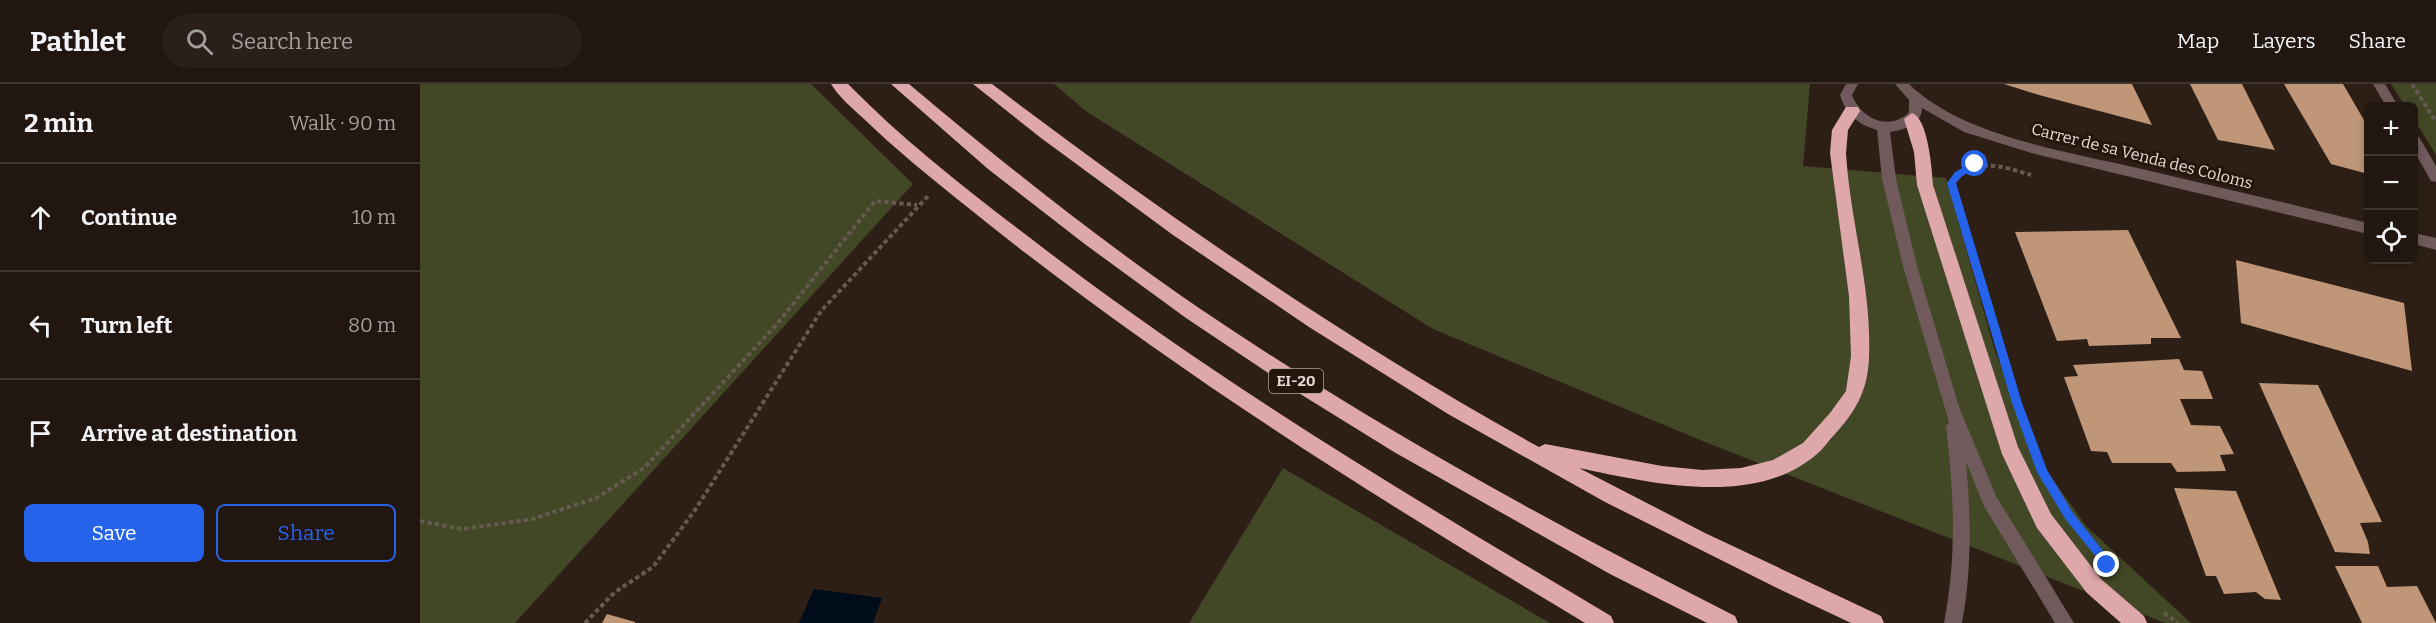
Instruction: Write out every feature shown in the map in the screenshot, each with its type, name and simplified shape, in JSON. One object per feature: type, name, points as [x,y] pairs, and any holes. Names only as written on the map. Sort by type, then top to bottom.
[{"type":"highway","points":[[839,84],[954,188],[1077,286],[1189,366],[1322,454],[1604,623]]},
{"type":"highway","name":"EI-20","points":[[899,84],[1073,228],[1307,389],[1453,479],[1624,572],[1728,623]]},
{"type":"highway","points":[[981,84],[1118,189],[1222,261],[1402,377],[1528,450],[1685,534],[1874,623]]},
{"type":"highway","points":[[1528,450],[1700,479],[1740,479],[1790,463],[1822,440],[1856,390],[1860,342],[1857,284],[1839,176],[1839,131],[1852,111]]},
{"type":"highway","points":[[1912,119],[1922,152],[1925,185],[2009,448],[2043,521],[2094,586],[2137,623]]},
{"type":"street","points":[[1852,84],[1846,95],[1852,111],[1871,124],[1883,127],[1905,125],[1912,119],[1916,113],[1915,98]]},
{"type":"street","name":"Carrer de sa Venda des Coloms","points":[[1903,84],[1915,98],[1969,129],[2036,149],[2364,227]]},
{"type":"street","points":[[2379,84],[2390,102]]},
{"type":"street","points":[[1883,127],[1889,179],[1905,245],[1951,407],[1990,501],[2065,623]]},
{"type":"street","points":[[2418,148],[2436,177]]},
{"type":"street","points":[[2418,240],[2436,244]]},
{"type":"street","points":[[1951,407],[1963,498],[1964,557],[1953,623]]},
{"type":"path","points":[[2412,84],[2436,122]]},
{"type":"path","points":[[1955,194],[1951,183],[1958,175],[1975,164],[1994,165],[2031,175],[2036,149]]},
{"type":"path","points":[[420,521],[462,529],[533,519],[596,498],[644,468],[777,324],[875,201],[917,205],[821,311],[695,510],[653,567],[615,592],[585,623]]},
{"type":"path","points":[[2160,610],[2178,623]]},
{"type":"green space","points":[[420,84],[811,84],[913,184],[515,623],[420,623]]},
{"type":"green space","points":[[1054,84],[1810,84],[1803,166],[1946,178],[1995,351],[2032,450],[2086,526],[2191,623],[2165,623],[1705,442],[1433,329],[1087,112]]},
{"type":"green space","points":[[2391,84],[2436,84],[2436,155],[2418,126],[2418,102],[2402,102]]},
{"type":"green space","points":[[1283,468],[1550,623],[1189,623]]},
{"type":"water","points":[[814,589],[882,598],[873,623],[799,623]]},
{"type":"building","points":[[2004,84],[2132,84],[2152,125],[2039,95]]},
{"type":"building","points":[[2190,84],[2242,84],[2275,150],[2218,140]]},
{"type":"building","points":[[2284,84],[2343,84],[2364,120],[2364,173],[2331,164]]},
{"type":"building","points":[[2128,230],[2181,338],[2151,338],[2151,344],[2089,346],[2087,339],[2057,341],[2015,232]]},
{"type":"building","points":[[2236,260],[2404,303],[2412,371],[2241,323]]},
{"type":"building","points":[[2179,359],[2184,370],[2202,371],[2213,399],[2180,399],[2191,425],[2220,426],[2234,454],[2220,455],[2226,471],[2177,472],[2171,463],[2112,463],[2107,452],[2091,451],[2064,377],[2078,376],[2073,365]]},
{"type":"building","points":[[2259,383],[2318,385],[2382,522],[2360,523],[2370,554],[2335,552]]},
{"type":"building","points":[[2174,488],[2236,491],[2281,600],[2265,599],[2256,592],[2224,594],[2216,576],[2206,576]]},
{"type":"building","points":[[2335,566],[2378,566],[2387,587],[2417,586],[2436,623],[2362,623]]},
{"type":"building","points":[[607,614],[635,622],[635,623],[602,623]]},
{"type":"route","points":[[1975,164],[1958,175],[1951,183],[2017,403],[2042,472],[2069,516],[2107,565]]}]
